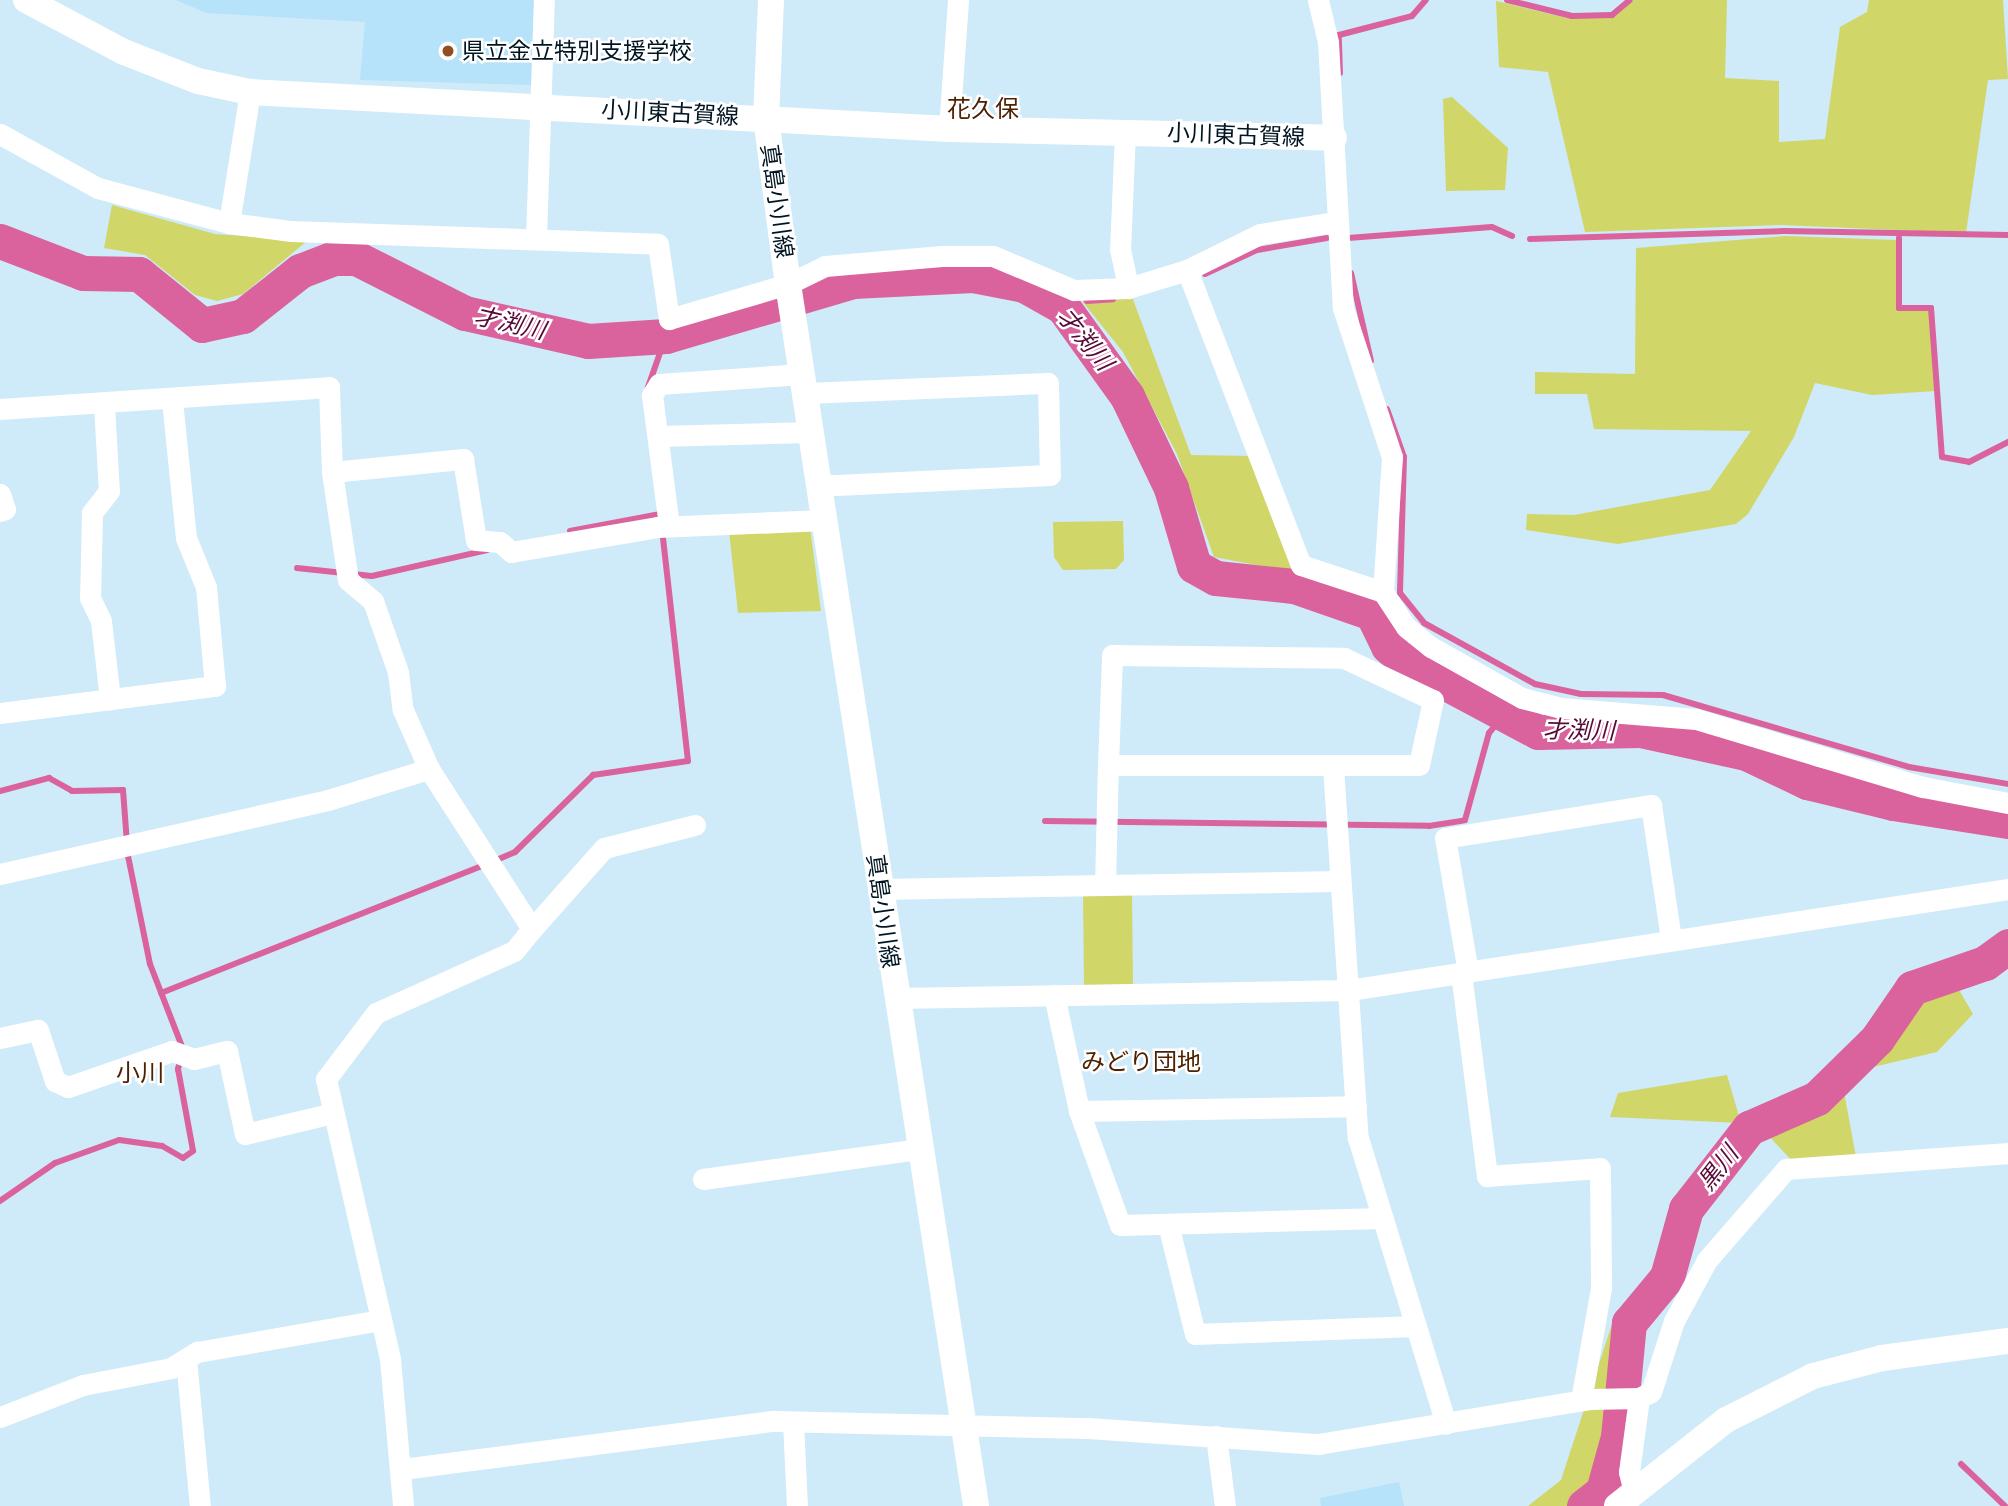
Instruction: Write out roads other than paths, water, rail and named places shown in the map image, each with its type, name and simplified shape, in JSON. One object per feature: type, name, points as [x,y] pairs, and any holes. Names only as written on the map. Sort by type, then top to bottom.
[{"type":"street","name":"小川東古賀線","points":[[26,0],[124,52],[198,81],[250,92],[949,128],[1334,138]]},
{"type":"street","points":[[536,238],[544,0]]},
{"type":"street","name":"真島小川線","points":[[771,0],[766,118],[788,284],[961,1429],[976,1506]]},
{"type":"street","points":[[949,128],[957,0]]},
{"type":"street","points":[[1318,0],[1328,42],[1336,222],[1343,308],[1392,457],[1383,592],[1406,627],[1431,647],[1522,698],[1561,708],[1696,719],[1923,787],[2008,803]]},
{"type":"street","points":[[229,223],[250,92]]},
{"type":"street","points":[[1125,132],[1120,249],[1128,288]]},
{"type":"street","points":[[0,134],[98,188],[229,223],[292,231],[659,244],[669,319],[788,284],[825,266],[993,256],[1074,290],[1128,288],[1187,270],[1260,234],[1336,222]]},
{"type":"street","points":[[1187,270],[1301,565],[1383,592]]},
{"type":"street","points":[[663,527],[658,436],[652,395],[659,384],[1048,383],[1050,475],[820,486]]},
{"type":"street","points":[[0,409],[172,401],[329,387],[332,472],[346,574],[373,601],[398,672],[403,710],[429,769],[487,863],[532,929]]},
{"type":"street","points":[[0,713],[215,686],[206,587],[186,538],[172,401]]},
{"type":"street","points":[[104,405],[109,491],[92,513],[90,598],[100,621],[110,699]]},
{"type":"street","points":[[658,436],[811,432]]},
{"type":"street","points":[[332,472],[463,459],[476,540],[505,547],[663,527],[825,520]]},
{"type":"street","points":[[0,494],[5,509],[0,511]]},
{"type":"street","points":[[1105,885],[1108,765],[1112,655],[1344,658],[1433,700],[1419,765],[1108,765]]},
{"type":"street","points":[[1332,766],[1358,1138],[1446,1424]]},
{"type":"street","points":[[0,874],[328,800],[429,769]]},
{"type":"street","points":[[1585,1399],[1601,1288],[1600,1168],[1487,1176],[1464,972],[1445,838],[1651,805],[1671,939]]},
{"type":"street","points":[[403,1506],[402,1469],[381,1320],[326,1079],[376,1013],[514,951],[604,848],[695,825]]},
{"type":"street","points":[[879,889],[1339,881]]},
{"type":"street","points":[[896,998],[1349,990],[1671,939],[2008,890]]},
{"type":"street","points":[[1054,995],[1079,1111],[1120,1226],[1383,1218]]},
{"type":"street","points":[[0,1038],[38,1030],[55,1081],[68,1087],[172,1051],[194,1059],[227,1051],[244,1135],[334,1113]]},
{"type":"street","points":[[1079,1111],[1356,1106]]},
{"type":"street","points":[[703,1179],[920,1149]]},
{"type":"street","points":[[402,1469],[793,1422],[1216,1436],[1318,1444],[1585,1399],[1639,1398],[1651,1392],[1674,1321],[1707,1260],[1786,1169],[2008,1153]]},
{"type":"street","points":[[1168,1224],[1195,1334],[1416,1326]]},
{"type":"street","points":[[0,1418],[83,1385],[171,1368],[186,1359],[381,1320]]},
{"type":"street","points":[[1626,1499],[1726,1420],[1813,1376],[1882,1358],[2008,1341]]},
{"type":"street","points":[[186,1359],[200,1506]]},
{"type":"street","points":[[1626,1499],[1639,1398]]},
{"type":"street","points":[[793,1422],[797,1506]]},
{"type":"street","points":[[1216,1436],[1225,1506]]},
{"type":"waterway","points":[[1340,73],[1339,35],[1412,16],[1426,0]]},
{"type":"waterway","points":[[1507,0],[1572,16],[1612,15],[1630,0]]},
{"type":"waterway","points":[[1348,238],[1492,227],[1512,236]]},
{"type":"waterway","points":[[1530,239],[1784,231],[2008,235]]},
{"type":"waterway","points":[[1205,274],[1257,250],[1327,238]]},
{"type":"waterway","points":[[1899,238],[1899,308],[1931,308],[1942,457],[1969,462],[2008,442]]},
{"type":"waterway","name":"才渕川","points":[[0,241],[83,273],[139,274],[202,325],[243,316],[300,271],[334,258],[356,258],[465,313],[588,341],[666,336],[853,281],[973,275],[1024,285],[1063,307],[1127,396],[1171,488],[1194,566],[1216,578],[1294,586],[1372,613],[1388,646],[1405,661],[1538,732],[1640,730],[1746,753],[1807,782],[1893,803],[2008,821]]},
{"type":"waterway","points":[[1351,273],[1371,361]]},
{"type":"waterway","points":[[1087,301],[1113,299]]},
{"type":"waterway","points":[[648,387],[666,336]]},
{"type":"waterway","points":[[1387,409],[1404,457],[1400,593],[1424,623],[1535,684],[1581,694],[1663,695],[1909,767],[2008,784]]},
{"type":"waterway","points":[[570,531],[660,514]]},
{"type":"waterway","points":[[494,861],[515,852],[593,775],[688,761],[662,529]]},
{"type":"waterway","points":[[297,568],[372,576],[487,550]]},
{"type":"waterway","points":[[1045,821],[1429,826],[1465,820],[1489,733],[1505,714]]},
{"type":"waterway","points":[[0,791],[49,778],[72,791],[123,790],[128,856],[150,964],[183,1049],[178,1069],[193,1151],[183,1158],[162,1146],[119,1140],[55,1163],[0,1201]]},
{"type":"waterway","points":[[161,993],[484,865]]},
{"type":"waterway","name":"黒川","points":[[1584,1506],[1603,1491],[1618,1437],[1629,1323],[1667,1277],[1686,1209],[1749,1128],[1817,1098],[1877,1039],[1912,988],[1985,963],[2008,946]]},
{"type":"waterway","points":[[1961,1464],[2005,1506]]},
{"type":"place","name":"県立金立特別支援学校","points":[[448,51]]},
{"type":"district","name":"花久保","points":[[983,109]]},
{"type":"district","name":"みどり団地","points":[[1141,1062]]},
{"type":"district","name":"小川","points":[[140,1073]]}]
